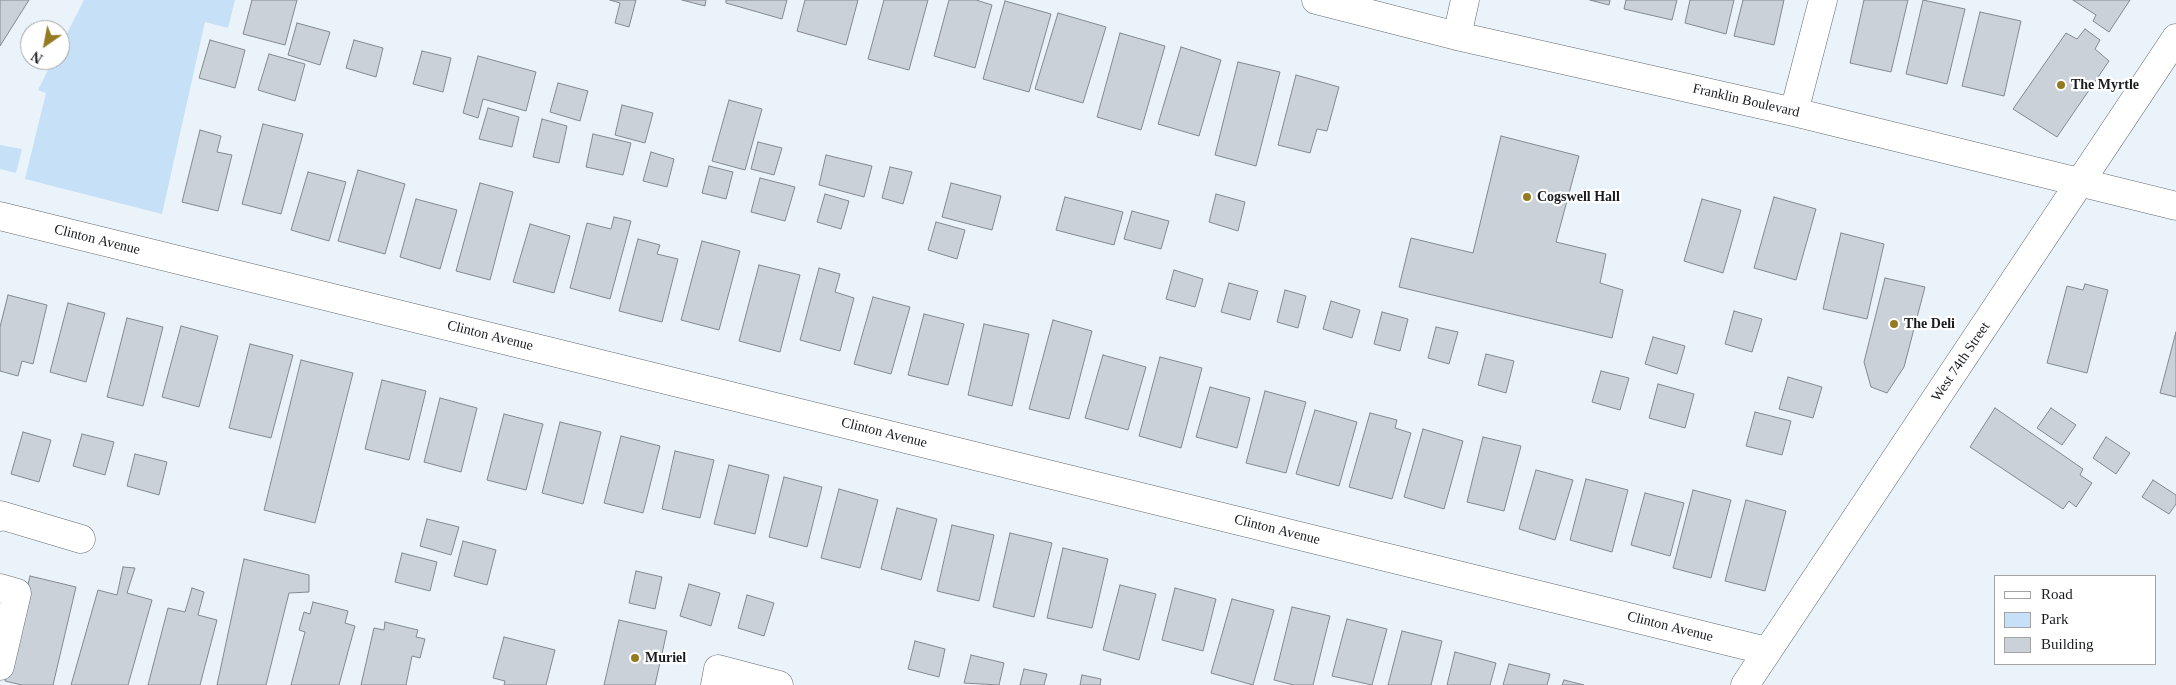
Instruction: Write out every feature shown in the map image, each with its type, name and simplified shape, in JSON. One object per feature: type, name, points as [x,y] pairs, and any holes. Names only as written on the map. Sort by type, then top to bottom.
[{"type":"street","name":"Franklin Boulevard","points":[[1316,0],[1457,36],[1794,112],[2081,181],[2176,206]]},
{"type":"street","points":[[1457,36],[1465,0]]},
{"type":"street","points":[[1794,112],[1823,0]]},
{"type":"street","name":"West 74th Street","points":[[1745,685],[2176,38]]},
{"type":"street","name":"Clinton Avenue","points":[[0,216],[1767,651]]},
{"type":"street","points":[[0,517],[0,515],[81,539]]},
{"type":"street","points":[[0,588],[17,593],[0,666]]},
{"type":"street","points":[[715,685],[718,669],[779,685]]},
{"type":"green space","points":[[84,0],[235,0],[228,28],[205,22],[162,214],[25,179],[46,93],[38,90],[48,70],[70,70],[70,27]]},
{"type":"green space","points":[[0,145],[22,149],[16,173],[0,169]]},
{"type":"building","points":[[0,0],[29,0],[0,46]]},
{"type":"building","points":[[252,0],[297,0],[285,45],[243,34]]},
{"type":"building","points":[[610,0],[636,0],[629,27],[615,23],[620,3]]},
{"type":"building","points":[[682,0],[706,0],[705,6]]},
{"type":"building","points":[[726,0],[787,0],[782,19],[726,3]]},
{"type":"building","points":[[805,0],[858,0],[846,45],[797,31]]},
{"type":"building","points":[[884,0],[928,0],[909,70],[868,59]]},
{"type":"building","points":[[949,0],[976,0],[992,5],[975,68],[934,56]]},
{"type":"building","points":[[1590,0],[1610,0],[1609,5]]},
{"type":"building","points":[[1626,0],[1677,0],[1672,20],[1624,9]]},
{"type":"building","points":[[1690,0],[1734,0],[1726,34],[1685,23]]},
{"type":"building","points":[[1743,0],[1784,0],[1774,45],[1734,36]]},
{"type":"building","points":[[1864,0],[1908,0],[1891,72],[1850,63]]},
{"type":"building","points":[[1923,0],[1965,9],[1947,84],[1906,74]]},
{"type":"building","points":[[2073,0],[2130,0],[2109,32],[2093,21],[2096,15]]},
{"type":"building","points":[[1005,1],[1051,14],[1029,92],[983,79]]},
{"type":"building","points":[[1980,12],[2021,21],[2004,96],[1962,86]]},
{"type":"building","points":[[1058,13],[1106,27],[1083,103],[1035,89]]},
{"type":"building","points":[[297,23],[330,32],[320,65],[288,55]]},
{"type":"building","name":"The Myrtle","points":[[2085,29],[2100,40],[2095,49],[2109,61],[2057,137],[2013,109],[2066,33],[2077,39]]},
{"type":"building","points":[[1120,33],[1165,46],[1141,130],[1097,117]]},
{"type":"building","points":[[210,40],[245,50],[235,88],[199,78]]},
{"type":"building","points":[[354,40],[383,48],[376,77],[346,68]]},
{"type":"building","points":[[1181,47],[1221,60],[1199,136],[1158,124]]},
{"type":"building","points":[[422,51],[451,58],[443,92],[413,84]]},
{"type":"building","points":[[269,54],[305,64],[295,101],[258,90]]},
{"type":"building","points":[[478,56],[536,72],[526,111],[483,99],[478,118],[463,113]]},
{"type":"building","points":[[1238,62],[1280,72],[1256,166],[1215,155]]},
{"type":"building","points":[[1296,75],[1339,87],[1327,131],[1317,129],[1310,153],[1278,145]]},
{"type":"building","points":[[558,83],[588,91],[580,121],[550,112]]},
{"type":"building","points":[[729,100],[762,109],[745,170],[712,161]]},
{"type":"building","points":[[622,105],[653,113],[645,143],[615,135]]},
{"type":"building","points":[[488,108],[519,117],[512,147],[479,139]]},
{"type":"building","points":[[542,119],[567,126],[559,163],[533,157]]},
{"type":"building","points":[[263,124],[303,134],[281,214],[242,204]]},
{"type":"building","points":[[200,130],[221,136],[217,152],[232,155],[218,211],[182,202]]},
{"type":"building","points":[[593,134],[631,143],[623,175],[586,167]]},
{"type":"building","name":"Cogswell Hall","points":[[1501,136],[1579,156],[1556,242],[1606,254],[1600,283],[1623,290],[1612,338],[1399,287],[1411,238],[1473,253]]},
{"type":"building","points":[[758,142],[782,148],[774,175],[751,169]]},
{"type":"building","points":[[651,152],[674,159],[667,187],[643,181]]},
{"type":"building","points":[[826,155],[872,166],[864,197],[819,185]]},
{"type":"building","points":[[709,166],[733,172],[726,199],[702,193]]},
{"type":"building","points":[[890,167],[912,172],[903,204],[882,198]]},
{"type":"building","points":[[358,170],[405,184],[385,254],[338,241]]},
{"type":"building","points":[[308,172],[346,182],[329,241],[291,230]]},
{"type":"building","points":[[760,178],[795,187],[785,221],[751,212]]},
{"type":"building","points":[[480,183],[513,192],[490,280],[456,271]]},
{"type":"building","points":[[951,183],[1001,196],[992,230],[942,217]]},
{"type":"building","points":[[825,194],[849,201],[841,229],[817,222]]},
{"type":"building","points":[[1216,194],[1245,202],[1238,231],[1209,222]]},
{"type":"building","points":[[1065,197],[1123,212],[1114,245],[1056,230]]},
{"type":"building","points":[[1774,197],[1816,209],[1796,280],[1754,268]]},
{"type":"building","points":[[416,199],[457,210],[440,269],[400,257]]},
{"type":"building","points":[[1702,199],[1741,210],[1723,273],[1684,261]]},
{"type":"building","points":[[1132,211],[1169,221],[1161,249],[1124,239]]},
{"type":"building","points":[[614,217],[631,221],[610,299],[570,288],[587,223],[611,229]]},
{"type":"building","points":[[936,222],[965,230],[957,259],[928,250]]},
{"type":"building","points":[[530,224],[570,236],[554,293],[513,282]]},
{"type":"building","points":[[1841,233],[1884,244],[1867,319],[1823,309]]},
{"type":"building","points":[[638,239],[660,245],[657,254],[678,259],[662,322],[619,311]]},
{"type":"building","points":[[702,241],[740,251],[719,330],[681,320]]},
{"type":"building","points":[[759,265],[800,275],[780,352],[739,341]]},
{"type":"building","points":[[819,268],[840,274],[835,292],[854,298],[840,351],[800,340]]},
{"type":"building","points":[[1174,270],[1203,279],[1195,307],[1166,299]]},
{"type":"building","name":"The Deli","points":[[1885,278],[1925,287],[1904,367],[1887,393],[1871,387],[1864,362]]},
{"type":"building","points":[[1229,283],[1258,291],[1250,320],[1221,312]]},
{"type":"building","points":[[2085,284],[2108,290],[2087,373],[2047,363],[2067,286],[2083,290]]},
{"type":"building","points":[[1285,290],[1306,296],[1298,328],[1277,322]]},
{"type":"building","points":[[8,295],[47,305],[33,364],[22,361],[18,376],[0,371],[0,327]]},
{"type":"building","points":[[873,297],[910,307],[891,374],[854,364]]},
{"type":"building","points":[[1331,301],[1360,310],[1352,338],[1323,329]]},
{"type":"building","points":[[68,303],[105,313],[86,382],[50,372]]},
{"type":"building","points":[[1734,311],[1762,319],[1752,352],[1725,344]]},
{"type":"building","points":[[1382,312],[1408,319],[1400,351],[1374,344]]},
{"type":"building","points":[[924,314],[964,324],[948,385],[908,375]]},
{"type":"building","points":[[127,318],[163,327],[143,406],[107,397]]},
{"type":"building","points":[[1053,320],[1092,331],[1069,419],[1029,409]]},
{"type":"building","points":[[984,324],[1029,334],[1012,406],[968,395]]},
{"type":"building","points":[[181,326],[218,336],[199,407],[162,397]]},
{"type":"building","points":[[1436,327],[1458,332],[1449,364],[1428,358]]},
{"type":"building","points":[[2176,332],[2176,397],[2160,393]]},
{"type":"building","points":[[1653,337],[1685,346],[1677,374],[1645,364]]},
{"type":"building","points":[[250,344],[293,355],[271,438],[229,428]]},
{"type":"building","points":[[1486,354],[1514,361],[1506,393],[1478,385]]},
{"type":"building","points":[[1103,355],[1146,367],[1128,430],[1085,418]]},
{"type":"building","points":[[1160,357],[1202,368],[1181,448],[1139,436]]},
{"type":"building","points":[[301,360],[353,373],[315,523],[264,510]]},
{"type":"building","points":[[1601,371],[1629,378],[1620,410],[1592,402]]},
{"type":"building","points":[[1788,377],[1822,387],[1813,418],[1779,409]]},
{"type":"building","points":[[382,380],[426,391],[409,460],[365,449]]},
{"type":"building","points":[[1658,384],[1694,394],[1685,428],[1649,418]]},
{"type":"building","points":[[1210,387],[1250,398],[1237,448],[1196,437]]},
{"type":"building","points":[[1265,391],[1306,402],[1286,473],[1246,463]]},
{"type":"building","points":[[440,398],[477,408],[461,472],[424,462]]},
{"type":"building","points":[[1995,408],[2083,469],[2080,475],[2092,483],[2076,507],[2069,501],[2063,509],[1970,447]]},
{"type":"building","points":[[2051,408],[2076,425],[2062,445],[2037,428]]},
{"type":"building","points":[[1315,410],[1357,422],[1339,486],[1296,474]]},
{"type":"building","points":[[1755,412],[1791,421],[1782,455],[1746,446]]},
{"type":"building","points":[[1370,413],[1397,420],[1395,428],[1411,433],[1392,499],[1349,487]]},
{"type":"building","points":[[504,414],[543,424],[526,490],[487,480]]},
{"type":"building","points":[[560,422],[601,432],[583,504],[542,493]]},
{"type":"building","points":[[1423,429],[1463,441],[1444,509],[1404,497]]},
{"type":"building","points":[[23,432],[51,440],[39,482],[11,474]]},
{"type":"building","points":[[82,434],[114,442],[105,475],[73,466]]},
{"type":"building","points":[[621,436],[660,446],[643,513],[604,503]]},
{"type":"building","points":[[1483,437],[1521,446],[1504,511],[1467,502]]},
{"type":"building","points":[[2106,437],[2130,453],[2116,474],[2093,458]]},
{"type":"building","points":[[675,451],[714,460],[700,518],[662,509]]},
{"type":"building","points":[[135,454],[167,462],[159,495],[127,486]]},
{"type":"building","points":[[729,465],[769,475],[755,534],[714,524]]},
{"type":"building","points":[[1536,470],[1573,480],[1555,540],[1519,529]]},
{"type":"building","points":[[784,477],[822,487],[807,547],[769,537]]},
{"type":"building","points":[[1586,479],[1628,490],[1612,552],[1570,540]]},
{"type":"building","points":[[2153,480],[2176,495],[2176,504],[2169,514],[2142,497]]},
{"type":"building","points":[[839,489],[878,500],[860,568],[821,558]]},
{"type":"building","points":[[1693,490],[1731,500],[1711,578],[1673,568]]},
{"type":"building","points":[[1645,493],[1684,503],[1670,556],[1631,545]]},
{"type":"building","points":[[1746,500],[1786,511],[1765,591],[1725,581]]},
{"type":"building","points":[[897,508],[937,519],[921,580],[881,569]]},
{"type":"building","points":[[427,519],[459,527],[451,555],[420,546]]},
{"type":"building","points":[[952,525],[994,535],[979,601],[937,591]]},
{"type":"building","points":[[1010,533],[1052,543],[1034,617],[993,607]]},
{"type":"building","points":[[463,541],[496,550],[487,585],[454,576]]},
{"type":"building","points":[[1063,548],[1108,559],[1092,628],[1047,618]]},
{"type":"building","points":[[402,553],[437,562],[430,591],[395,582]]},
{"type":"building","points":[[244,559],[309,575],[309,592],[289,593],[266,685],[217,685]]},
{"type":"building","points":[[123,567],[135,568],[127,593],[152,600],[128,685],[71,685],[98,590],[117,595]]},
{"type":"building","points":[[636,571],[662,577],[655,609],[629,603]]},
{"type":"building","points":[[30,576],[76,587],[53,685],[22,685],[5,681]]},
{"type":"building","points":[[689,584],[720,593],[711,626],[680,616]]},
{"type":"building","points":[[1120,585],[1156,594],[1139,660],[1103,650]]},
{"type":"building","points":[[192,588],[204,592],[198,615],[217,620],[200,685],[148,685],[168,608],[185,612]]},
{"type":"building","points":[[1175,588],[1216,599],[1203,651],[1162,640]]},
{"type":"building","points":[[747,595],[774,603],[764,636],[738,628]]},
{"type":"building","points":[[1232,599],[1274,610],[1253,685],[1211,673]]},
{"type":"building","points":[[313,602],[348,611],[345,623],[355,626],[339,685],[291,685],[305,632],[299,630],[304,612],[310,614]]},
{"type":"building","points":[[1292,607],[1330,616],[1313,685],[1294,685],[1274,680]]},
{"type":"building","points":[[1347,619],[1387,629],[1372,685],[1332,676]]},
{"type":"building","name":"Muriel","points":[[619,620],[667,631],[655,685],[604,685]]},
{"type":"building","points":[[385,622],[418,630],[416,637],[425,639],[420,658],[412,656],[406,685],[361,685],[374,628],[384,630]]},
{"type":"building","points":[[1402,631],[1442,641],[1431,685],[1388,685]]},
{"type":"building","points":[[504,637],[555,650],[546,685],[504,685],[505,681],[493,678]]},
{"type":"building","points":[[915,641],[945,649],[939,677],[908,669]]},
{"type":"building","points":[[1455,652],[1496,663],[1490,685],[1447,685]]},
{"type":"building","points":[[971,655],[1004,663],[999,685],[964,683]]},
{"type":"building","points":[[1509,664],[1550,674],[1547,685],[1503,685]]},
{"type":"building","points":[[1024,669],[1047,674],[1044,685],[1020,685]]},
{"type":"building","points":[[1082,675],[1101,679],[1100,685],[1080,685]]},
{"type":"building","points":[[1564,680],[1584,685],[1562,685]]},
{"type":"place","name":"The Myrtle","points":[[2061,85]]},
{"type":"place","name":"Cogswell Hall","points":[[1527,197]]},
{"type":"place","name":"The Deli","points":[[1894,324]]},
{"type":"place","name":"Muriel","points":[[635,658]]}]
